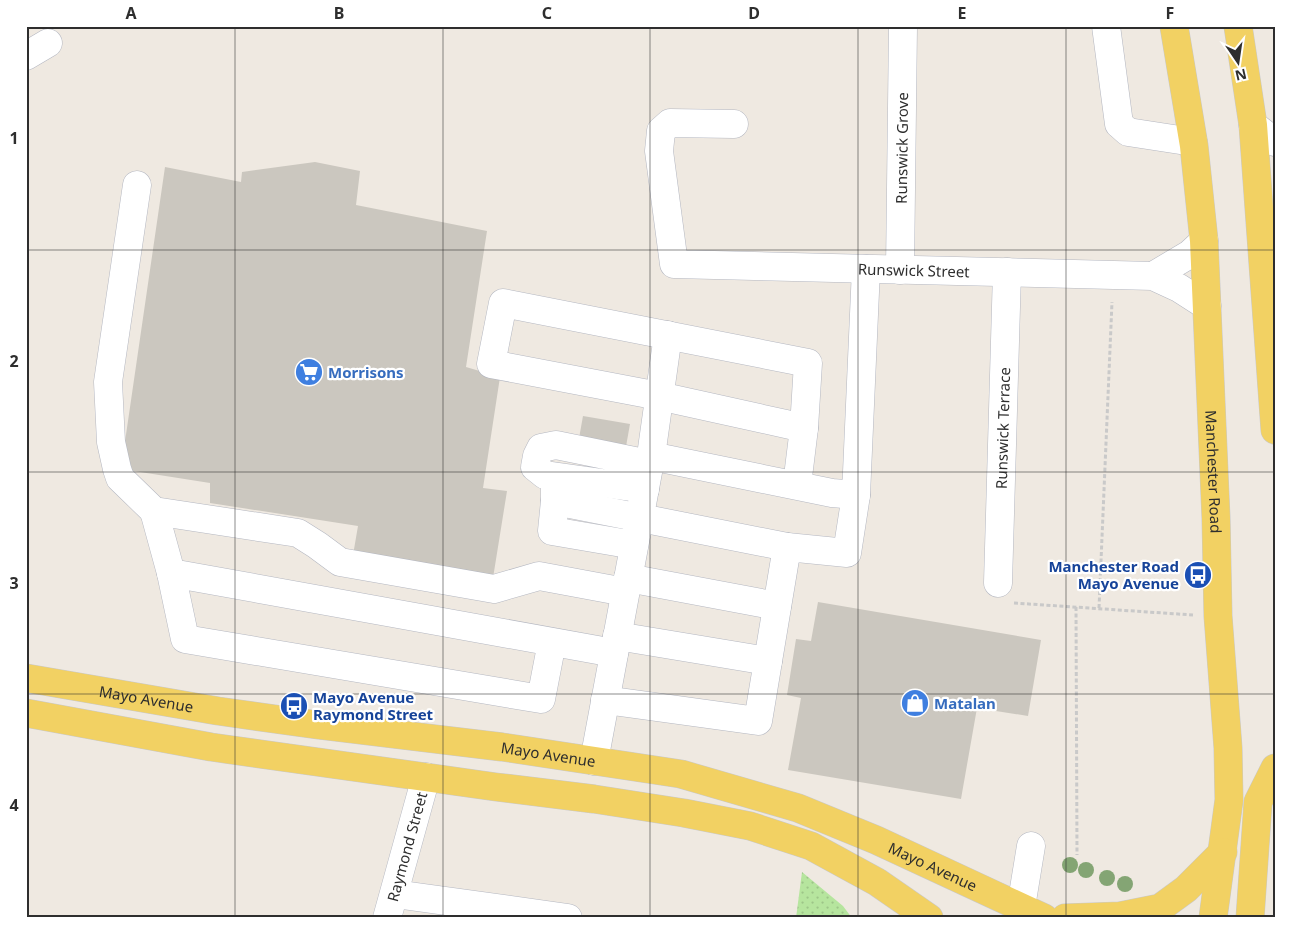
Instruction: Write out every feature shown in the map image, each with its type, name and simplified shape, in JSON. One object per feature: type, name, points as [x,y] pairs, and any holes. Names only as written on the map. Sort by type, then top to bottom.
[{"type":"main road","name":"Manchester Road","points":[[1174,26],[1194,142],[1204,242],[1218,616],[1228,748],[1229,800],[1213,918]]},
{"type":"main road","points":[[1238,26],[1267,206],[1275,430]]},
{"type":"main road","name":"Mayo Avenue","points":[[26,678],[218,711],[502,747],[681,774],[798,808],[876,840],[986,890],[1024,915]]},
{"type":"main road","points":[[26,713],[211,747],[594,799],[684,813],[750,826],[811,846],[877,882],[929,918]]},
{"type":"main road","points":[[1250,918],[1258,802],[1275,768]]},
{"type":"main road","points":[[1065,918],[1120,916],[1160,908],[1186,890],[1223,852]]},
{"type":"main road","points":[[877,882],[894,918]]},
{"type":"street","name":"Runswick Grove","points":[[900,270],[904,26]]},
{"type":"street","points":[[1106,26],[1120,124],[1128,132],[1194,142]]},
{"type":"street","name":"Runswick Street","points":[[734,124],[670,124],[660,131],[659,151],[674,264],[1153,276],[1179,288],[1206,306]]},
{"type":"street","points":[[1253,125],[1275,142]]},
{"type":"street","points":[[137,185],[108,382],[111,442],[120,478],[154,511],[172,573],[185,639],[541,699],[552,642]]},
{"type":"street","points":[[1153,276],[1190,254],[1204,242]]},
{"type":"street","points":[[856,495],[832,493],[797,486],[648,470],[556,445],[541,448],[536,456],[535,467],[545,475],[555,489],[639,518],[788,547],[847,553],[856,495],[866,269]]},
{"type":"street","name":"Runswick Terrace","points":[[998,583],[1007,272]]},
{"type":"street","points":[[797,486],[804,428],[808,364],[503,303],[491,364],[659,396],[804,428]]},
{"type":"street","points":[[594,761],[648,470],[668,335]]},
{"type":"street","points":[[555,489],[552,531],[634,545]]},
{"type":"street","points":[[154,511],[298,534],[340,562],[494,589],[539,576],[627,585],[778,606]]},
{"type":"street","points":[[605,700],[758,721],[788,547]]},
{"type":"street","points":[[172,573],[552,642],[615,645],[768,661]]},
{"type":"street","name":"Raymond Street","points":[[391,906],[426,777]]},
{"type":"street","points":[[1024,915],[1032,846]]},
{"type":"street","points":[[391,906],[568,918]]},
{"type":"path","points":[[1099,608],[1113,275]]},
{"type":"path","points":[[998,583],[997,602],[1218,616]]},
{"type":"path","points":[[1076,607],[1077,856]]},
{"type":"green space","points":[[802,872],[843,906],[852,918],[796,918]]},
{"type":"building","name":"Morrisons","points":[[315,162],[360,171],[356,205],[487,231],[466,367],[500,377],[483,488],[507,491],[493,578],[353,555],[358,526],[210,503],[210,483],[121,469],[165,167],[241,182],[242,172]]},
{"type":"building","points":[[583,416],[630,424],[625,452],[578,444]]},
{"type":"building","name":"Matalan","points":[[818,602],[1041,640],[1028,716],[977,708],[961,799],[788,770],[801,698],[787,695],[796,639],[811,641]]},
{"type":"place","name":"Morrisons","points":[[309,372]]},
{"type":"place","name":"Manchester Road Mayo Avenue","points":[[1198,575]]},
{"type":"place","name":"Matalan","points":[[915,703]]},
{"type":"place","name":"Mayo Avenue Raymond Street","points":[[294,706]]}]
